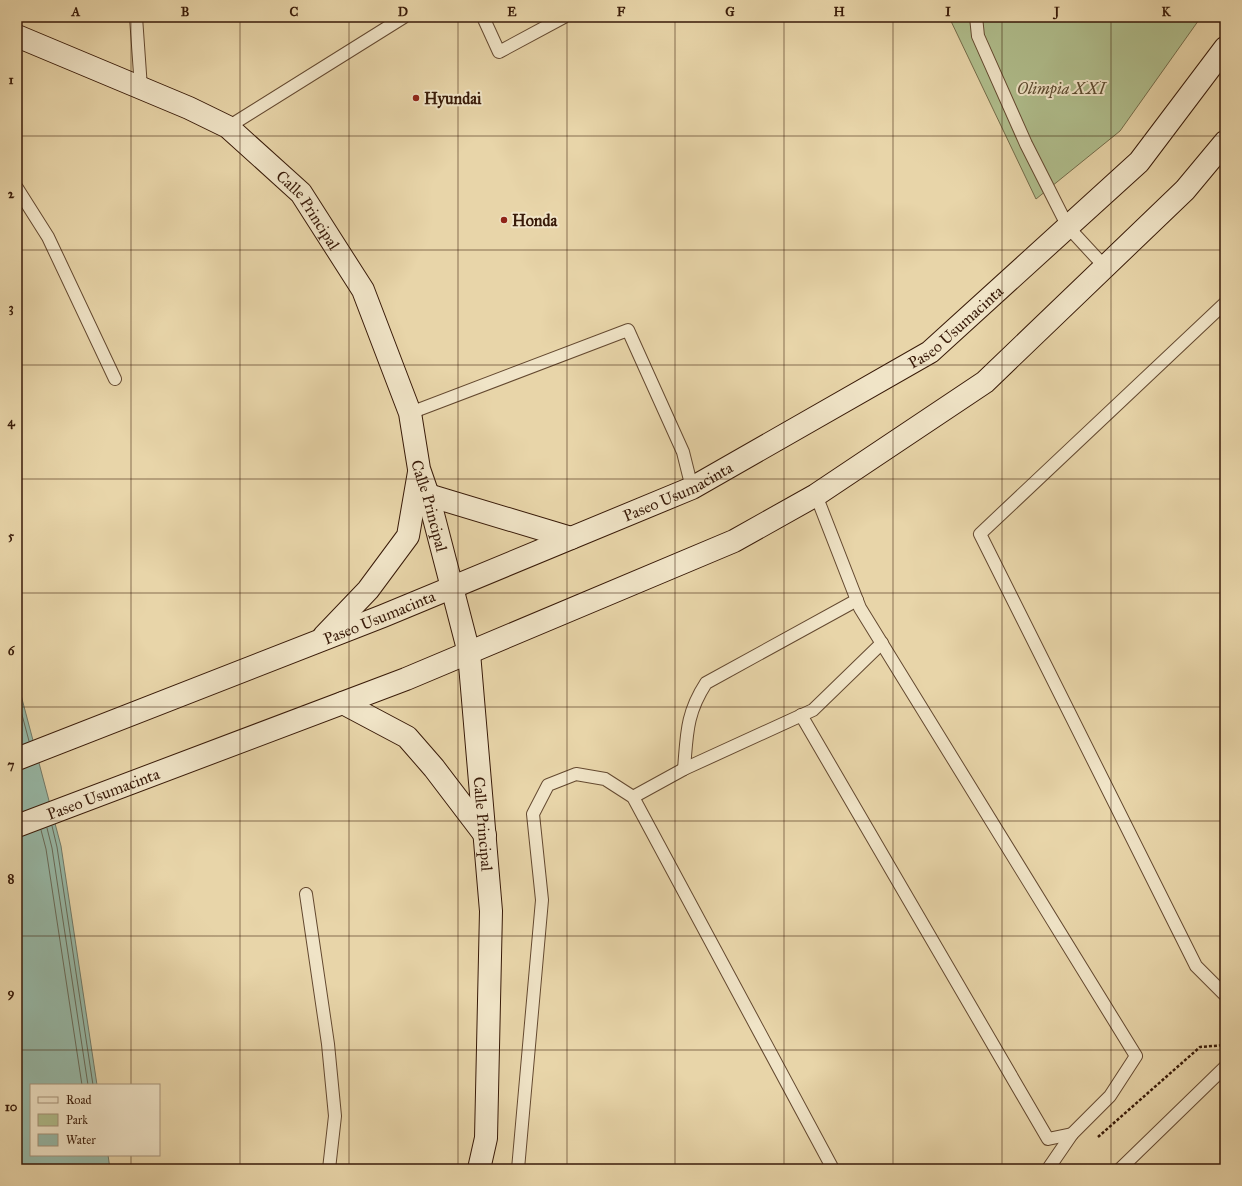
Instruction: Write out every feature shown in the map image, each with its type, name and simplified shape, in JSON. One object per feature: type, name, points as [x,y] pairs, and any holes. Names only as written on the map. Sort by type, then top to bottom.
[{"type":"main road","name":"Calle Principal","points":[[17,36],[141,88],[228,127],[301,193],[362,290],[410,413],[419,469],[428,495],[469,653],[492,911],[486,1138],[479,1169]]},
{"type":"main road","name":"Paseo Usumacinta","points":[[17,758],[88,732],[320,641],[692,488],[930,352],[1140,162],[1225,48]]},
{"type":"main road","name":"Paseo Usumacinta","points":[[17,826],[406,679],[469,653],[734,541],[816,495],[985,382],[1185,190],[1223,148]]},
{"type":"main road","points":[[320,641],[368,590],[408,536],[419,469]]},
{"type":"main road","points":[[428,495],[571,538]]},
{"type":"main road","points":[[343,703],[407,737],[434,768],[485,835]]},
{"type":"lane","points":[[136,17],[141,88]]},
{"type":"lane","points":[[228,127],[404,17]]},
{"type":"lane","points":[[483,17],[500,52],[564,17]]},
{"type":"lane","points":[[976,17],[978,36],[1026,144],[1068,227],[1105,267]]},
{"type":"lane","points":[[17,188],[48,237],[115,379]]},
{"type":"lane","points":[[1225,303],[980,534],[1196,966],[1225,995]]},
{"type":"lane","points":[[410,413],[628,330],[683,452],[692,488]]},
{"type":"lane","points":[[816,495],[857,600],[1136,1056],[1110,1096],[1072,1134],[1048,1169]]},
{"type":"lane","points":[[684,769],[688,721],[695,700],[706,683],[857,600]]},
{"type":"lane","points":[[632,797],[684,769],[813,710],[882,643]]},
{"type":"lane","points":[[801,716],[1048,1139],[1072,1134]]},
{"type":"lane","points":[[518,1169],[542,900],[533,814],[548,785],[576,774],[605,779],[632,797],[833,1169]]},
{"type":"lane","points":[[306,894],[328,1044],[335,1116],[329,1169]]},
{"type":"lane","points":[[1120,1169],[1225,1067]]},
{"type":"path","points":[[1096,1139],[1200,1047],[1225,1044]]},
{"type":"green space","name":"Olimpia XXI","points":[[949,17],[1201,17],[1120,131],[1036,199]]},
{"type":"water","points":[[17,680],[61,846],[97,1084],[30,1084],[30,1156],[108,1156],[110,1169],[17,1169]]},
{"type":"place","name":"Hyundai","points":[[416,98]]},
{"type":"place","name":"Honda","points":[[504,220]]}]
